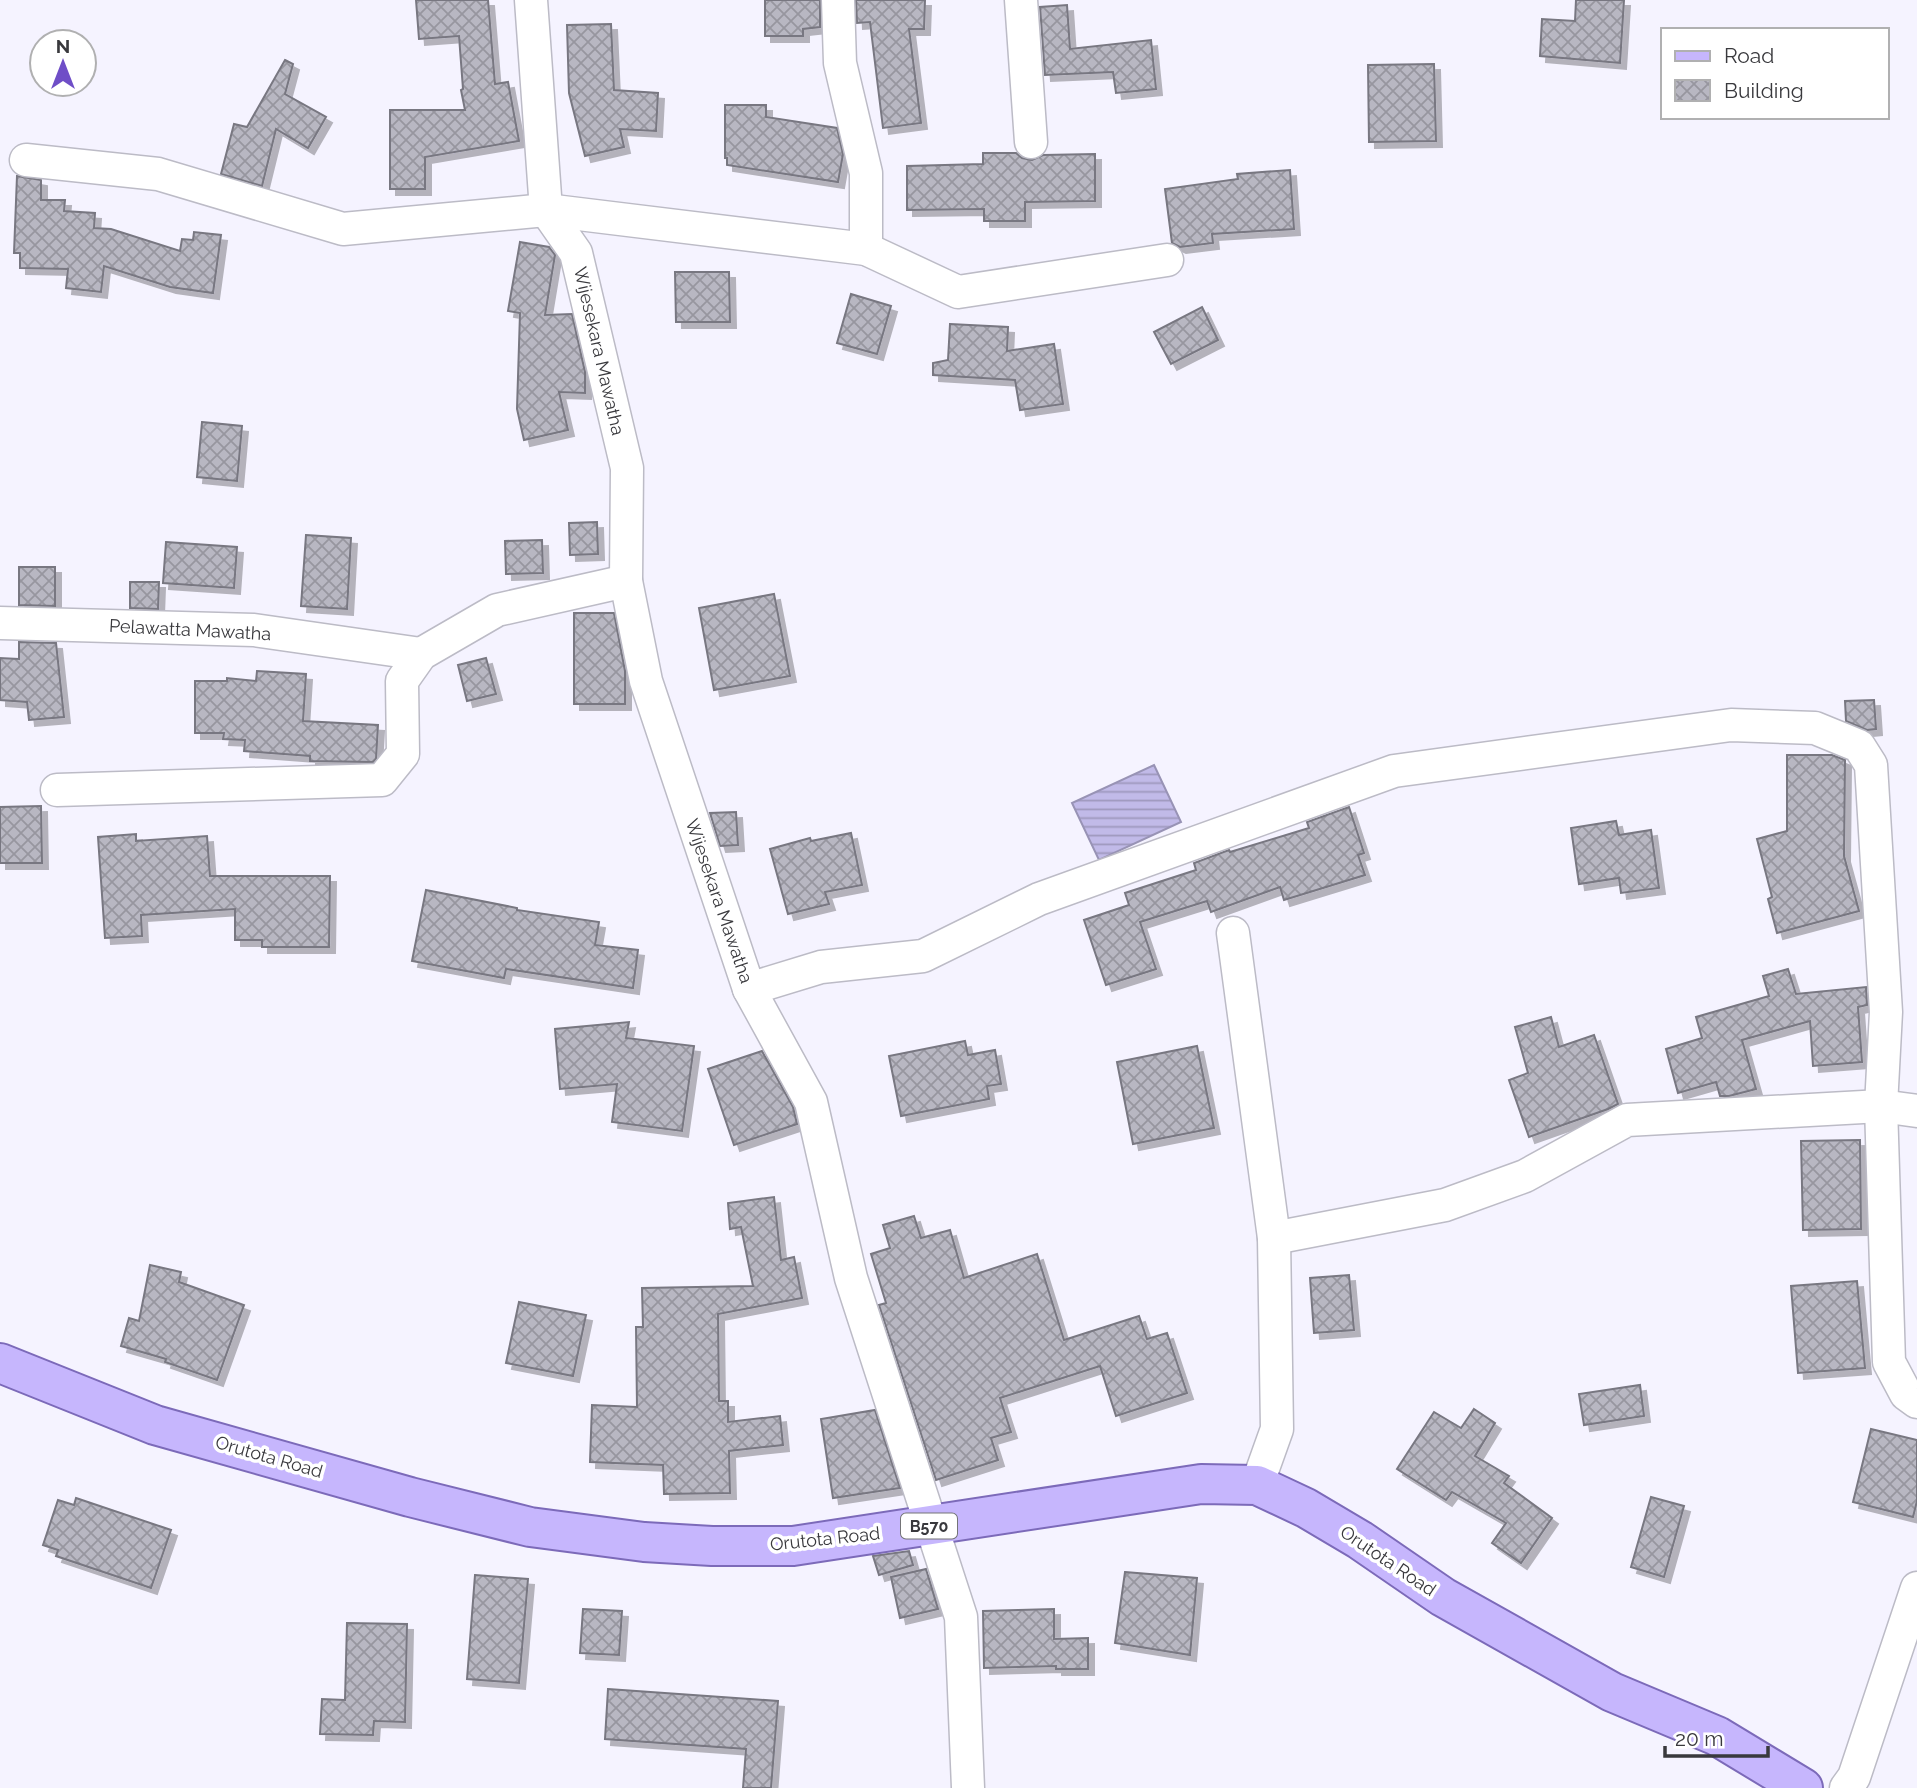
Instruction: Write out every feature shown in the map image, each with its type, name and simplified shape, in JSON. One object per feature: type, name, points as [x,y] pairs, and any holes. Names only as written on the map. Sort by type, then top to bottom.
[{"type":"main road","name":"Orutota Road","points":[[0,1363],[155,1425],[410,1497],[530,1527],[644,1542],[712,1546],[793,1546],[1201,1484],[1257,1485],[1306,1508],[1360,1540],[1443,1597],[1612,1692],[1717,1736],[1803,1788]]},
{"type":"street","points":[[531,0],[546,210]]},
{"type":"street","points":[[838,0],[840,63],[866,173],[866,249]]},
{"type":"street","points":[[1021,0],[1031,142]]},
{"type":"street","points":[[26,160],[158,174],[343,229],[546,210],[866,249],[958,292],[1167,260]]},
{"type":"street","name":"Wijesekara Mawatha","points":[[546,210],[576,253],[627,468],[626,581],[646,681],[749,989],[811,1102],[851,1279],[961,1617],[968,1788]]},
{"type":"street","points":[[57,790],[382,780],[403,754],[402,681],[421,654],[497,610],[626,581]]},
{"type":"street","name":"Pelawatta Mawatha","points":[[0,623],[254,630],[421,654]]},
{"type":"street","points":[[749,989],[821,967],[923,956],[1039,899],[1394,771],[1731,725],[1815,728],[1859,746],[1871,765],[1886,1012],[1881,1106],[1889,1362],[1906,1394],[1917,1402]]},
{"type":"street","points":[[1233,933],[1274,1238],[1277,1429],[1257,1485]]},
{"type":"street","points":[[1274,1238],[1445,1205],[1525,1176],[1627,1120],[1881,1106],[1917,1111]]},
{"type":"street","points":[[1846,1788],[1854,1777],[1917,1588]]},
{"type":"shaded area","points":[[1154,765],[1181,822],[1099,860],[1072,803]]},
{"type":"building","points":[[416,0],[488,0],[495,84],[508,82],[519,141],[425,157],[425,189],[390,189],[390,110],[465,110],[461,90],[459,36],[419,39]]},
{"type":"building","points":[[765,0],[820,0],[820,27],[803,29],[803,36],[765,36]]},
{"type":"building","points":[[856,0],[925,0],[924,29],[909,29],[921,123],[883,128],[870,22],[857,23]]},
{"type":"building","points":[[1576,0],[1624,0],[1620,63],[1540,56],[1542,19],[1575,21]]},
{"type":"building","points":[[1067,5],[1070,49],[1151,40],[1156,89],[1116,93],[1113,72],[1045,75],[1040,7]]},
{"type":"building","points":[[611,24],[614,90],[658,93],[656,131],[620,129],[624,147],[585,156],[569,93],[567,25]]},
{"type":"building","points":[[285,60],[293,64],[285,94],[326,117],[308,148],[276,129],[262,186],[221,174],[234,124],[247,127]]},
{"type":"building","points":[[1434,64],[1436,141],[1369,142],[1368,65]]},
{"type":"building","points":[[725,105],[766,105],[766,117],[837,128],[843,154],[838,182],[727,165]]},
{"type":"building","points":[[983,153],[1016,153],[1022,158],[1032,160],[1043,155],[1095,154],[1095,201],[1025,202],[1025,221],[984,221],[984,209],[907,210],[907,166],[983,164]]},
{"type":"building","points":[[1290,170],[1294,229],[1212,234],[1213,243],[1180,247],[1172,243],[1165,189],[1238,179],[1237,174]]},
{"type":"building","points":[[17,176],[41,180],[41,200],[65,200],[64,211],[95,213],[94,228],[111,229],[180,251],[182,239],[193,240],[194,232],[221,235],[213,293],[170,287],[104,266],[101,292],[66,288],[68,269],[20,268],[20,253],[14,253]]},
{"type":"building","points":[[520,242],[549,247],[555,255],[545,315],[572,314],[585,372],[585,393],[559,392],[568,430],[524,440],[517,409],[520,313],[508,311]]},
{"type":"building","points":[[675,272],[729,272],[730,322],[676,322]]},
{"type":"building","points":[[851,294],[891,306],[877,354],[837,343]]},
{"type":"building","points":[[1202,307],[1218,340],[1171,364],[1154,332]]},
{"type":"building","points":[[950,324],[1008,327],[1007,351],[1054,344],[1063,404],[1020,410],[1015,380],[933,375],[933,363],[948,360]]},
{"type":"building","points":[[202,422],[242,426],[237,481],[197,477]]},
{"type":"building","points":[[597,522],[598,554],[570,555],[569,523]]},
{"type":"building","points":[[306,535],[351,538],[347,609],[301,606]]},
{"type":"building","points":[[542,540],[543,573],[506,574],[505,541]]},
{"type":"building","points":[[166,542],[237,547],[234,588],[163,583]]},
{"type":"building","points":[[19,567],[55,567],[55,606],[19,605]]},
{"type":"building","points":[[130,582],[159,582],[158,609],[130,608]]},
{"type":"building","points":[[774,594],[790,676],[714,690],[699,608]]},
{"type":"building","points":[[574,613],[614,613],[625,671],[625,704],[574,704]]},
{"type":"building","points":[[19,642],[56,643],[64,717],[29,720],[27,702],[0,700],[0,658],[19,659]]},
{"type":"building","points":[[486,658],[496,694],[467,701],[458,665]]},
{"type":"building","points":[[257,671],[306,674],[303,721],[378,725],[376,759],[373,762],[310,761],[310,756],[244,751],[245,740],[223,739],[224,733],[195,733],[195,681],[227,681],[227,678],[256,681]]},
{"type":"building","points":[[1874,700],[1876,729],[1867,730],[1846,721],[1845,701]]},
{"type":"building","points":[[1787,755],[1832,755],[1845,760],[1844,856],[1859,911],[1777,933],[1768,899],[1772,897],[1757,839],[1787,831]]},
{"type":"building","points":[[41,806],[42,863],[0,863],[0,807]]},
{"type":"building","points":[[1349,807],[1364,853],[1358,855],[1365,875],[1284,900],[1280,887],[1211,912],[1207,901],[1140,922],[1156,969],[1106,985],[1084,920],[1129,905],[1125,893],[1196,870],[1194,863],[1229,850],[1230,852],[1309,828],[1307,822]]},
{"type":"building","points":[[736,812],[738,845],[720,846],[710,813]]},
{"type":"building","points":[[1616,821],[1619,835],[1651,830],[1659,888],[1621,893],[1619,878],[1579,884],[1571,828]]},
{"type":"building","points":[[851,833],[862,885],[825,892],[829,904],[788,914],[770,849],[810,838],[811,841]]},
{"type":"building","points":[[136,834],[136,841],[207,836],[210,876],[330,876],[329,947],[262,947],[262,940],[235,940],[235,909],[141,915],[142,936],[105,938],[98,837]]},
{"type":"building","points":[[426,890],[517,910],[599,922],[595,945],[638,950],[633,988],[506,969],[504,978],[412,961]]},
{"type":"building","points":[[1788,969],[1796,994],[1866,987],[1867,1005],[1858,1007],[1862,1062],[1813,1066],[1810,1021],[1742,1040],[1756,1089],[1720,1096],[1716,1082],[1678,1093],[1666,1049],[1702,1038],[1696,1017],[1769,996],[1763,976]]},
{"type":"building","points":[[1551,1017],[1559,1047],[1594,1035],[1618,1104],[1529,1137],[1509,1080],[1528,1073],[1515,1027]]},
{"type":"building","points":[[629,1022],[626,1038],[694,1046],[682,1131],[612,1122],[617,1084],[560,1089],[555,1029]]},
{"type":"building","points":[[965,1041],[968,1055],[995,1050],[1001,1084],[987,1086],[989,1099],[901,1116],[889,1056]]},
{"type":"building","points":[[1197,1046],[1214,1128],[1133,1144],[1117,1062]]},
{"type":"building","points":[[762,1051],[793,1107],[797,1124],[734,1145],[708,1069]]},
{"type":"building","points":[[1860,1140],[1861,1229],[1803,1230],[1801,1141]]},
{"type":"building","points":[[774,1197],[781,1260],[794,1257],[802,1298],[718,1314],[719,1401],[728,1401],[728,1422],[780,1416],[783,1445],[729,1451],[730,1493],[664,1494],[663,1465],[590,1462],[592,1405],[637,1407],[636,1327],[643,1327],[642,1288],[753,1286],[741,1227],[730,1229],[728,1203]]},
{"type":"building","points":[[914,1216],[921,1238],[950,1230],[964,1278],[1037,1254],[1064,1340],[1139,1316],[1147,1339],[1167,1333],[1187,1393],[1116,1416],[1100,1366],[1000,1398],[1011,1432],[991,1438],[998,1460],[936,1480],[879,1305],[886,1303],[871,1254],[890,1248],[883,1225]]},
{"type":"building","points":[[150,1265],[181,1272],[179,1282],[244,1305],[217,1380],[165,1362],[166,1359],[121,1346],[129,1318],[139,1321]]},
{"type":"building","points":[[1349,1275],[1354,1330],[1314,1333],[1310,1278]]},
{"type":"building","points":[[1857,1281],[1865,1368],[1798,1373],[1791,1286]]},
{"type":"building","points":[[519,1302],[586,1315],[573,1376],[506,1363]]},
{"type":"building","points":[[1640,1385],[1644,1416],[1584,1425],[1579,1394]]},
{"type":"building","points":[[1474,1409],[1495,1423],[1475,1456],[1509,1476],[1504,1483],[1552,1518],[1521,1563],[1492,1543],[1506,1523],[1452,1492],[1446,1500],[1397,1469],[1434,1412],[1461,1428]]},
{"type":"building","points":[[875,1410],[900,1488],[833,1498],[821,1419]]},
{"type":"building","points":[[1871,1429],[1917,1440],[1917,1501],[1913,1517],[1853,1502]]},
{"type":"building","points":[[1651,1497],[1684,1506],[1664,1577],[1631,1567]]},
{"type":"building","points":[[76,1498],[171,1530],[151,1588],[56,1556],[58,1550],[43,1545],[58,1500],[74,1505]]},
{"type":"building","points":[[909,1551],[913,1565],[879,1575],[873,1556]]},
{"type":"building","points":[[926,1569],[938,1609],[900,1618],[891,1577]]},
{"type":"building","points":[[1125,1572],[1197,1578],[1190,1655],[1115,1643]]},
{"type":"building","points":[[475,1575],[528,1579],[519,1683],[467,1679]]},
{"type":"building","points":[[583,1609],[622,1611],[619,1655],[580,1653]]},
{"type":"building","points":[[1054,1609],[1054,1639],[1088,1638],[1088,1669],[1056,1669],[1056,1666],[984,1668],[983,1611]]},
{"type":"building","points":[[347,1623],[407,1624],[405,1722],[374,1721],[373,1735],[320,1734],[322,1699],[345,1700]]},
{"type":"building","points":[[608,1689],[778,1701],[771,1788],[743,1788],[746,1749],[605,1739]]}]
